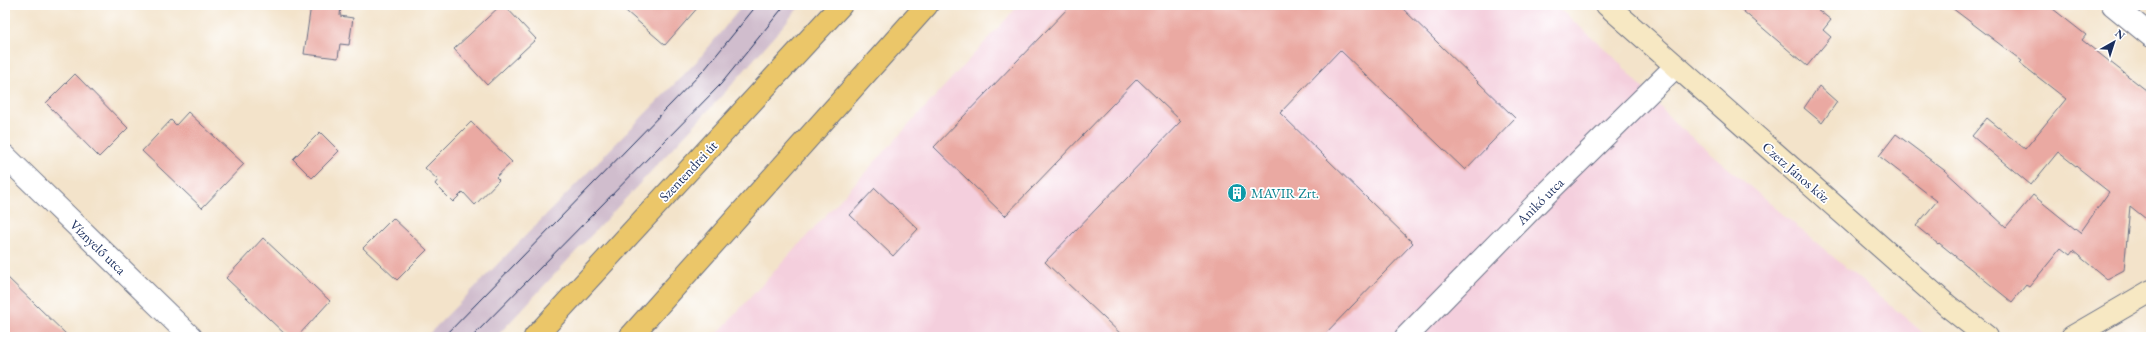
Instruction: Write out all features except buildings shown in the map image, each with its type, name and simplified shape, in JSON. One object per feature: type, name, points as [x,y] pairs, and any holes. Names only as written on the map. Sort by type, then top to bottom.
[{"type":"main road","name":"Szentendrei út","points":[[535,337],[840,5]]},
{"type":"main road","points":[[630,337],[927,5]]},
{"type":"street","name":"Czetz János köz","points":[[1607,5],[1675,67],[1949,307],[1987,337]]},
{"type":"street","points":[[2113,5],[2151,36]]},
{"type":"street","name":"Anikó utca","points":[[1406,337],[1546,194],[1675,67]]},
{"type":"street","name":"Víznyelő utca","points":[[5,156],[191,337]]},
{"type":"street","points":[[2072,337],[2151,291]]},
{"type":"shaded area","points":[[743,5],[801,5],[729,88],[496,337],[426,337],[698,60]]},
{"type":"shaded area","points":[[1019,5],[1555,5],[1612,55],[1676,124],[1928,337],[714,337]]},
{"type":"tram line","points":[[444,337],[705,69],[757,5]]},
{"type":"tram line","points":[[472,337],[721,84],[785,5]]},
{"type":"place","name":"MAVIR Zrt.","points":[[1237,193]]}]
